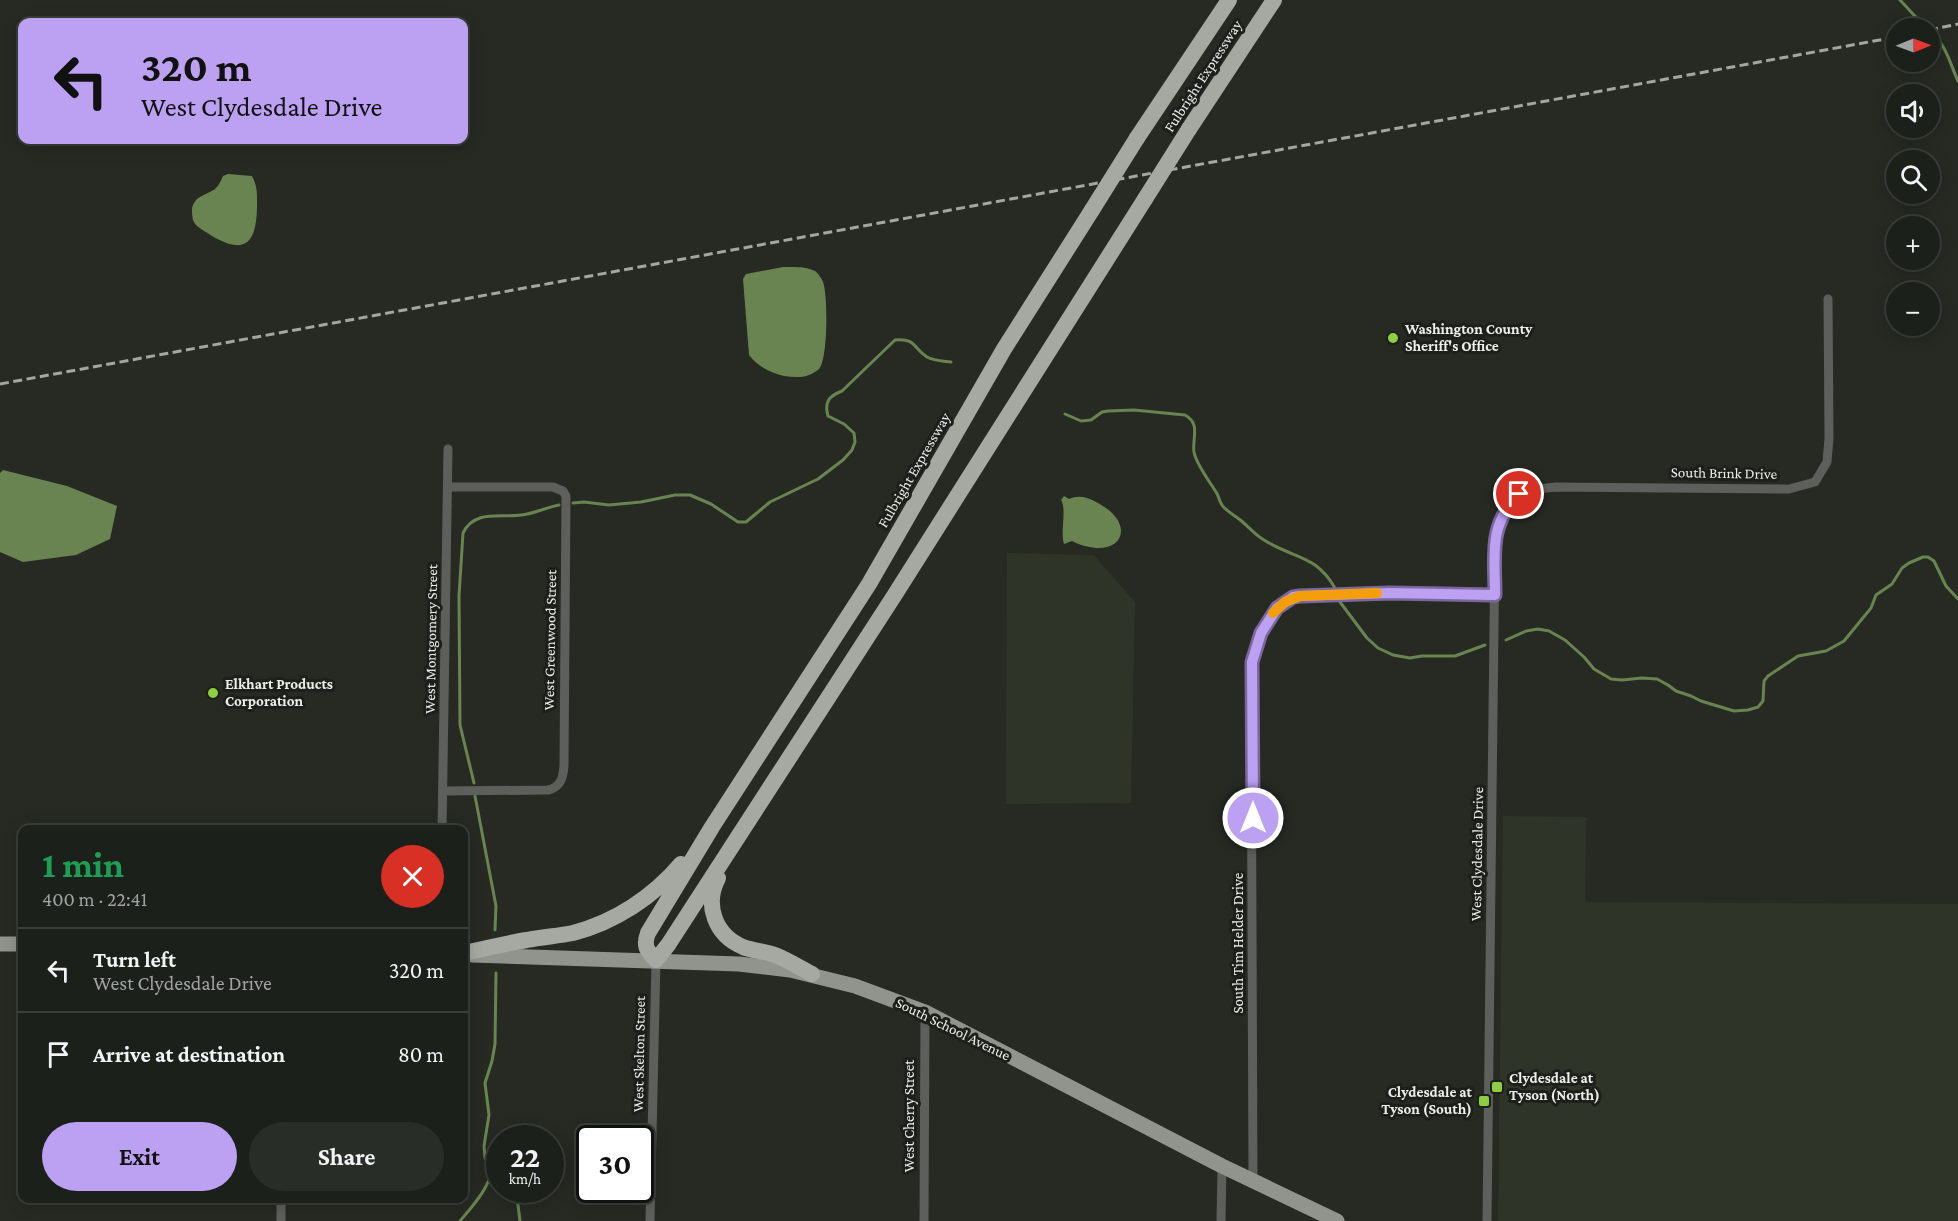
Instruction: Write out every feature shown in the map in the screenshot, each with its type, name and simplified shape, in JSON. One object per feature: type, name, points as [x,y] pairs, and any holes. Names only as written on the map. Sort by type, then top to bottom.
[{"type":"highway","name":"Fulbright Expressway","points":[[656,960],[646,949],[648,933],[712,827],[869,584],[1004,349],[1137,138],[1229,0]]},
{"type":"highway","name":"Fulbright Expressway","points":[[775,779],[1028,386],[1189,129],[1274,0]]},
{"type":"highway","points":[[656,960],[775,779]]},
{"type":"highway","points":[[775,779],[716,881],[712,892],[711,910],[717,924],[735,943],[752,950],[773,954],[812,974]]},
{"type":"highway","points":[[468,953],[527,940],[574,933],[613,918],[642,900],[669,878],[712,827]]},
{"type":"main road","points":[[0,944],[18,944]]},
{"type":"main road","name":"South School Avenue","points":[[468,954],[739,964],[812,974],[864,989],[925,1012],[1222,1166],[1337,1221]]},
{"type":"street","name":"South Brink Drive","points":[[1519,494],[1537,488],[1556,487],[1789,489],[1815,482],[1827,462],[1829,438],[1828,299]]},
{"type":"street","name":"West Montgomery Street","points":[[442,825],[448,449]]},
{"type":"street","name":"West Greenwood Street","points":[[444,790],[548,790],[556,788],[561,782],[564,766],[567,501],[563,491],[553,487],[448,487]]},
{"type":"street","name":"West Clydesdale Drive","points":[[1487,1221],[1495,543],[1499,522],[1507,506],[1519,494]]},
{"type":"street","name":"South Tim Helder Drive","points":[[1253,1181],[1251,671],[1261,633],[1277,608],[1293,597],[1390,593],[1495,595]]},
{"type":"street","name":"West Skelton Street","points":[[650,1221],[656,960]]},
{"type":"street","name":"West Cherry Street","points":[[924,1221],[925,1012]]},
{"type":"street","points":[[1221,1221],[1222,1166]]},
{"type":"street","points":[[281,1203],[281,1221]]},
{"type":"shaded area","points":[[228,174],[252,176],[256,188],[257,208],[254,230],[251,238],[240,245],[223,242],[212,236],[197,226],[192,217],[192,208],[196,200],[213,191],[223,176]]},
{"type":"shaded area","points":[[783,267],[815,271],[822,279],[825,289],[826,327],[822,363],[815,372],[803,377],[789,377],[774,373],[760,366],[749,355],[743,279],[746,274]]},
{"type":"shaded area","points":[[3,470],[67,486],[117,506],[110,539],[76,555],[23,562],[0,552],[0,473]]},
{"type":"shaded area","points":[[1064,496],[1069,499],[1079,497],[1089,499],[1110,511],[1118,521],[1121,531],[1119,539],[1112,545],[1102,548],[1088,547],[1072,541],[1064,544],[1061,500]]},
{"type":"shaded area","points":[[1007,553],[1094,555],[1135,602],[1131,803],[1006,804]]},
{"type":"shaded area","points":[[1503,816],[1586,817],[1585,902],[1958,904],[1958,1221],[1498,1221]]},
{"type":"waterway","points":[[1900,0],[1917,18]]},
{"type":"waterway","points":[[1940,41],[1958,81]]},
{"type":"waterway","points":[[573,503],[609,505],[641,502],[675,495],[690,495],[711,504],[738,522],[746,522],[770,502],[818,479],[852,450],[855,442],[854,433],[844,424],[828,416],[827,403],[895,340],[911,342],[922,354],[936,360],[951,362]]},
{"type":"waterway","points":[[1065,414],[1081,421],[1091,420],[1102,412],[1108,411],[1134,410],[1185,415],[1193,422],[1195,457],[1223,507],[1261,538],[1312,563],[1320,569],[1335,588]]},
{"type":"waterway","points":[[474,783],[460,725],[459,596],[463,533],[475,520],[483,517],[531,513],[559,505]]},
{"type":"waterway","points":[[1506,640],[1526,631],[1538,629],[1549,631],[1565,640],[1594,669],[1611,679],[1657,679],[1676,691],[1701,701],[1734,711],[1748,710],[1758,707],[1763,701],[1764,681],[1768,676],[1798,656],[1826,651],[1844,641],[1871,608],[1876,595],[1892,584],[1902,568],[1909,563],[1923,557],[1934,561],[1946,586],[1958,599]]},
{"type":"waterway","points":[[1340,602],[1367,638],[1378,648],[1393,655],[1410,658],[1455,656],[1485,645]]},
{"type":"waterway","points":[[475,796],[496,906],[495,930]]},
{"type":"waterway","points":[[487,1125],[489,1115],[485,1083],[495,1044],[496,973]]},
{"type":"waterway","points":[[486,1134],[484,1146],[486,1159]]},
{"type":"waterway","points":[[460,1221],[486,1186]]},
{"type":"waterway","points":[[517,1203],[520,1221]]},
{"type":"railway","points":[[1940,28],[1958,24]]},
{"type":"railway","points":[[0,384],[1886,39]]},
{"type":"slow traffic","points":[[1273,613],[1293,597],[1377,593]]},
{"type":"place","name":"Washington County Sheriff's Office","points":[[1393,338]]},
{"type":"place","name":"Elkhart Products Corporation","points":[[213,693]]},
{"type":"place","name":"Clydesdale at Tyson (North)","points":[[1497,1087]]},
{"type":"place","name":"Clydesdale at Tyson (South)","points":[[1484,1101]]},
{"type":"route","points":[[1253,818],[1251,671],[1257,642],[1271,615],[1285,602],[1300,596],[1390,593],[1495,595],[1495,543],[1499,522],[1507,506],[1519,494]]}]
